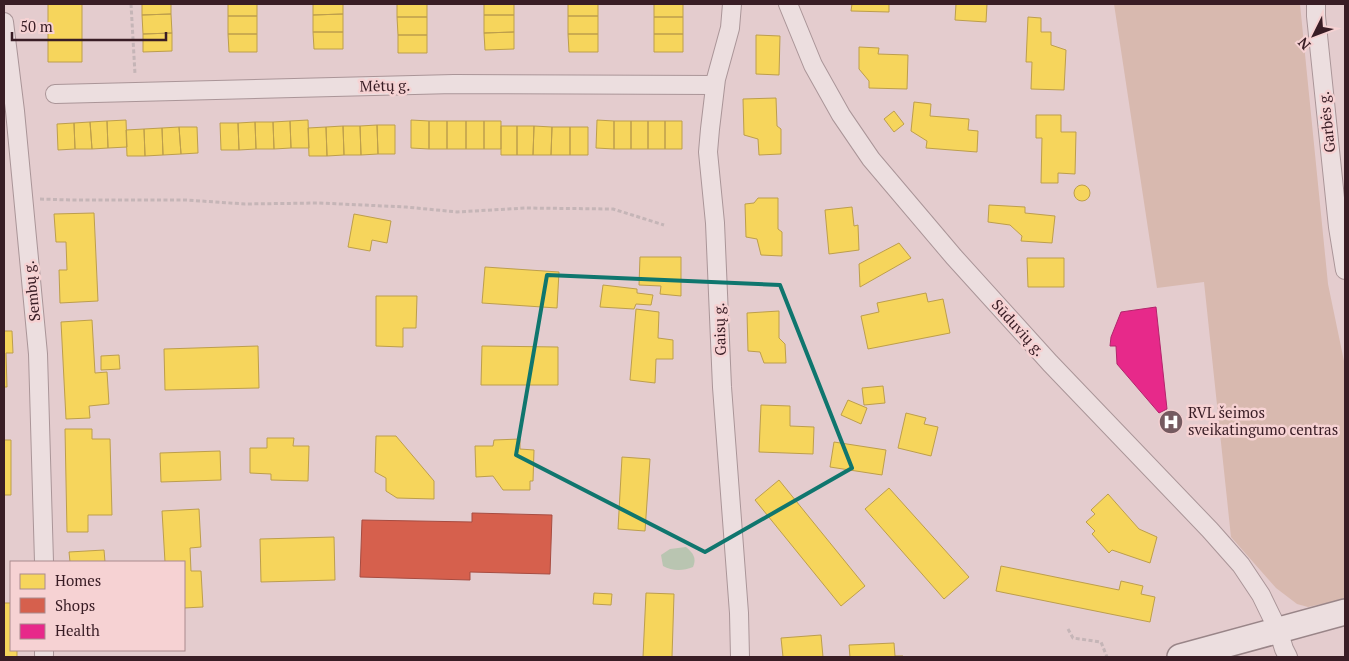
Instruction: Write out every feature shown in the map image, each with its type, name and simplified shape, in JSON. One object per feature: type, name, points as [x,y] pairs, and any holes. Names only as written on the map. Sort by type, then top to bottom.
[{"type":"street","name":"Gaisų g.","points":[[732,4],[730,28],[715,84],[708,152],[716,223],[722,387],[739,613],[740,657]]},
{"type":"street","name":"Sūduvių g.","points":[[788,4],[813,65],[841,115],[871,159],[954,258],[1050,363],[1210,530],[1241,565],[1261,595],[1278,630],[1288,657]]},
{"type":"street","name":"Garbės g.","points":[[1316,4],[1338,227],[1345,270]]},
{"type":"street","name":"Sembų g.","points":[[4,22],[38,354],[44,561]]},
{"type":"street","name":"Mėtų g.","points":[[55,94],[454,84],[715,84]]},
{"type":"street","points":[[1180,657],[1345,612]]},
{"type":"path","points":[[131,4],[136,92]]},
{"type":"path","points":[[23,198],[319,204],[406,207],[457,212],[525,208],[613,210],[664,225]]},
{"type":"path","points":[[1068,629],[1073,638],[1101,642],[1107,657]]},
{"type":"highlighted area","points":[[547,275],[780,285],[852,468],[705,552],[516,455]]},
{"type":"shaded area","points":[[1114,4],[1300,4],[1328,284],[1345,366],[1345,599],[1308,607],[1297,604],[1276,588],[1231,537],[1204,282],[1157,288]]},
{"type":"shaded area","points":[[686,547],[694,556],[693,567],[678,570],[663,566],[661,555],[670,549]]},
{"type":"building: Homes","points":[[48,4],[82,4],[82,62],[48,62]]},
{"type":"building: Homes","points":[[142,4],[171,4],[171,14],[142,15]]},
{"type":"building: Homes","points":[[228,4],[257,4],[257,16],[228,16]]},
{"type":"building: Homes","points":[[313,4],[343,4],[343,14],[313,15]]},
{"type":"building: Homes","points":[[397,4],[427,4],[427,17],[397,17]]},
{"type":"building: Homes","points":[[484,4],[514,4],[514,15],[484,15]]},
{"type":"building: Homes","points":[[568,4],[598,4],[598,16],[568,16]]},
{"type":"building: Homes","points":[[654,4],[683,4],[683,17],[654,17]]},
{"type":"building: Homes","points":[[852,4],[889,4],[889,12],[851,11]]},
{"type":"building: Homes","points":[[956,4],[987,4],[986,22],[955,20]]},
{"type":"building: Homes","points":[[171,14],[172,33],[143,34],[142,15]]},
{"type":"building: Homes","points":[[343,14],[343,32],[313,32],[313,15]]},
{"type":"building: Homes","points":[[484,15],[514,15],[514,32],[484,33]]},
{"type":"building: Homes","points":[[228,16],[257,16],[257,34],[228,34]]},
{"type":"building: Homes","points":[[568,16],[598,16],[598,34],[568,34]]},
{"type":"building: Homes","points":[[397,17],[427,17],[427,35],[398,35]]},
{"type":"building: Homes","points":[[654,17],[683,17],[683,34],[654,34]]},
{"type":"building: Homes","points":[[1028,17],[1041,18],[1041,32],[1051,32],[1051,45],[1066,50],[1064,90],[1031,89],[1032,62],[1026,62]]},
{"type":"building: Homes","points":[[313,32],[343,32],[343,49],[314,49]]},
{"type":"building: Homes","points":[[514,32],[514,49],[485,50],[484,33]]},
{"type":"building: Homes","points":[[172,33],[172,51],[143,52],[143,34]]},
{"type":"building: Homes","points":[[228,34],[257,34],[257,52],[229,52]]},
{"type":"building: Homes","points":[[568,34],[598,34],[598,52],[569,52]]},
{"type":"building: Homes","points":[[654,34],[683,34],[683,52],[654,52]]},
{"type":"building: Homes","points":[[398,35],[427,35],[427,53],[398,53]]},
{"type":"building: Homes","points":[[756,35],[780,36],[779,75],[756,74]]},
{"type":"building: Homes","points":[[859,47],[879,48],[878,54],[908,55],[907,89],[869,88],[869,81],[859,69]]},
{"type":"building: Homes","points":[[776,98],[777,126],[781,129],[781,154],[759,155],[758,139],[744,135],[743,99]]},
{"type":"building: Homes","points":[[914,102],[931,104],[930,116],[969,119],[968,130],[978,131],[977,152],[926,148],[927,141],[911,131]]},
{"type":"building: Homes","points":[[894,111],[904,124],[894,132],[884,119]]},
{"type":"building: Homes","points":[[1036,115],[1061,115],[1061,132],[1076,132],[1075,174],[1058,173],[1058,183],[1041,183],[1042,138],[1036,138]]},
{"type":"building: Homes","points":[[126,120],[127,147],[108,148],[107,121]]},
{"type":"building: Homes","points":[[308,120],[309,148],[291,148],[290,121]]},
{"type":"building: Homes","points":[[411,120],[429,121],[429,149],[411,148]]},
{"type":"building: Homes","points":[[597,120],[614,121],[614,149],[596,148]]},
{"type":"building: Homes","points":[[107,121],[108,148],[92,149],[90,122]]},
{"type":"building: Homes","points":[[290,121],[291,148],[274,149],[273,122]]},
{"type":"building: Homes","points":[[429,121],[447,121],[447,149],[429,149]]},
{"type":"building: Homes","points":[[447,121],[466,121],[466,149],[447,149]]},
{"type":"building: Homes","points":[[466,121],[484,121],[484,149],[466,149]]},
{"type":"building: Homes","points":[[484,121],[501,121],[501,149],[484,149]]},
{"type":"building: Homes","points":[[614,121],[631,121],[631,149],[614,149]]},
{"type":"building: Homes","points":[[631,121],[648,121],[648,149],[631,149]]},
{"type":"building: Homes","points":[[648,121],[665,121],[665,149],[648,149]]},
{"type":"building: Homes","points":[[665,121],[682,121],[682,149],[665,149]]},
{"type":"building: Homes","points":[[90,122],[92,149],[75,149],[74,123]]},
{"type":"building: Homes","points":[[255,122],[273,122],[274,149],[256,149]]},
{"type":"building: Homes","points":[[255,122],[256,149],[239,150],[238,123]]},
{"type":"building: Homes","points":[[74,123],[75,149],[58,150],[57,124]]},
{"type":"building: Homes","points":[[220,123],[238,123],[239,150],[221,150]]},
{"type":"building: Homes","points":[[377,125],[395,125],[395,154],[378,154]]},
{"type":"building: Homes","points":[[377,125],[378,154],[361,155],[360,126]]},
{"type":"building: Homes","points":[[343,126],[360,126],[361,155],[344,155]]},
{"type":"building: Homes","points":[[343,126],[344,155],[327,156],[326,127]]},
{"type":"building: Homes","points":[[501,126],[517,126],[517,155],[501,155]]},
{"type":"building: Homes","points":[[517,126],[534,126],[533,155],[517,155]]},
{"type":"building: Homes","points":[[534,126],[552,127],[551,155],[533,155]]},
{"type":"building: Homes","points":[[179,127],[197,127],[198,153],[181,154]]},
{"type":"building: Homes","points":[[179,127],[181,154],[163,155],[162,128]]},
{"type":"building: Homes","points":[[326,127],[327,156],[309,156],[308,128]]},
{"type":"building: Homes","points":[[552,127],[570,127],[570,155],[551,155]]},
{"type":"building: Homes","points":[[570,127],[588,127],[588,155],[570,155]]},
{"type":"building: Homes","points":[[162,128],[163,155],[145,156],[144,129]]},
{"type":"building: Homes","points":[[144,129],[145,156],[127,156],[126,130]]},
{"type":"building: Homes","points":[[1079,185],[1085,185],[1090,190],[1088,199],[1079,201],[1074,196],[1074,190]]},
{"type":"building: Homes","points":[[758,198],[778,198],[778,229],[782,232],[782,256],[761,255],[757,239],[746,237],[745,204],[754,203]]},
{"type":"building: Homes","points":[[989,205],[1025,207],[1025,213],[1055,216],[1052,243],[1021,241],[1022,236],[1010,225],[988,222]]},
{"type":"building: Homes","points":[[852,207],[854,226],[858,225],[859,250],[829,254],[825,210]]},
{"type":"building: Homes","points":[[94,213],[98,301],[60,303],[59,270],[67,270],[66,242],[56,242],[54,214]]},
{"type":"building: Homes","points":[[354,214],[391,221],[387,243],[372,240],[370,251],[348,247]]},
{"type":"building: Homes","points":[[899,243],[911,258],[860,287],[859,264]]},
{"type":"building: Homes","points":[[640,257],[681,257],[681,296],[660,294],[661,286],[639,285]]},
{"type":"building: Homes","points":[[1027,258],[1064,258],[1064,287],[1028,287]]},
{"type":"building: Homes","points":[[485,267],[559,272],[557,308],[482,303]]},
{"type":"building: Homes","points":[[603,285],[637,289],[637,293],[653,295],[651,305],[636,304],[634,309],[600,307]]},
{"type":"building: Homes","points":[[926,293],[928,302],[943,299],[950,333],[868,349],[861,316],[879,312],[877,303]]},
{"type":"building: Homes","points":[[376,296],[417,296],[416,328],[403,328],[403,347],[376,346]]},
{"type":"building: Homes","points":[[636,309],[659,312],[658,338],[673,340],[673,359],[656,359],[655,383],[630,380]]},
{"type":"building: Homes","points":[[779,311],[779,338],[785,344],[786,363],[764,363],[760,352],[748,351],[747,313]]},
{"type":"building: Homes","points":[[92,320],[95,373],[107,372],[109,404],[89,406],[90,418],[66,419],[61,322]]},
{"type":"building: Homes","points":[[4,331],[12,331],[13,353],[6,353],[7,387],[4,387]]},
{"type":"building: Homes","points":[[258,346],[259,388],[165,390],[164,349]]},
{"type":"building: Homes","points":[[482,346],[558,347],[558,385],[481,385]]},
{"type":"building: Homes","points":[[119,355],[120,369],[101,370],[101,356]]},
{"type":"building: Homes","points":[[883,386],[885,403],[864,405],[862,388]]},
{"type":"building: Homes","points":[[848,400],[867,408],[861,424],[841,415]]},
{"type":"building: Homes","points":[[761,405],[790,406],[790,426],[814,427],[813,454],[759,452]]},
{"type":"building: Homes","points":[[906,413],[926,418],[924,424],[938,427],[931,456],[898,448]]},
{"type":"building: Homes","points":[[65,429],[92,429],[92,439],[110,439],[112,515],[88,515],[88,532],[67,532]]},
{"type":"building: Homes","points":[[376,436],[396,436],[434,481],[434,499],[397,498],[386,491],[386,478],[375,472]]},
{"type":"building: Homes","points":[[267,438],[294,438],[293,446],[309,446],[308,481],[271,480],[271,474],[250,473],[250,448],[267,448]]},
{"type":"building: Homes","points":[[520,439],[520,449],[534,450],[533,481],[530,481],[530,490],[503,490],[493,476],[476,477],[475,446],[493,446],[494,440]]},
{"type":"building: Homes","points":[[4,440],[11,440],[11,495],[4,495]]},
{"type":"building: Homes","points":[[834,442],[886,450],[882,475],[830,467]]},
{"type":"building: Homes","points":[[220,451],[221,480],[161,482],[160,453]]},
{"type":"building: Homes","points":[[622,457],[650,459],[645,531],[618,529]]},
{"type":"building: Homes","points":[[779,480],[865,586],[841,606],[755,500]]},
{"type":"building: Homes","points":[[889,488],[969,577],[944,599],[865,509]]},
{"type":"building: Homes","points":[[1108,494],[1139,529],[1157,537],[1150,563],[1112,550],[1109,553],[1092,534],[1095,531],[1086,522],[1095,514],[1091,510]]},
{"type":"building: Homes","points":[[199,509],[201,547],[190,548],[191,571],[201,571],[203,607],[185,608],[185,561],[165,561],[162,511]]},
{"type":"building: Homes","points":[[334,537],[335,580],[261,582],[260,539]]},
{"type":"building: Homes","points":[[104,550],[105,561],[70,561],[69,552]]},
{"type":"building: Homes","points":[[1001,566],[1119,590],[1121,581],[1143,586],[1141,594],[1155,597],[1150,622],[996,591]]},
{"type":"building: Homes","points":[[594,593],[612,594],[611,605],[593,604]]},
{"type":"building: Homes","points":[[646,593],[674,594],[672,657],[643,657]]},
{"type":"building: Homes","points":[[4,603],[10,603],[10,651],[17,651],[17,657],[4,657]]},
{"type":"building: Homes","points":[[821,635],[823,657],[783,657],[781,638]]},
{"type":"building: Homes","points":[[894,643],[895,656],[903,657],[850,657],[849,645]]},
{"type":"building: Shops","points":[[472,513],[552,515],[550,574],[470,572],[470,580],[360,577],[362,520],[472,522]]},
{"type":"building: Health","points":[[1156,307],[1167,409],[1159,413],[1117,364],[1116,346],[1110,346],[1111,337],[1121,312]]},
{"type":"place","name":"RVL šeimos sveikatingumo centras","points":[[1171,422]]}]
